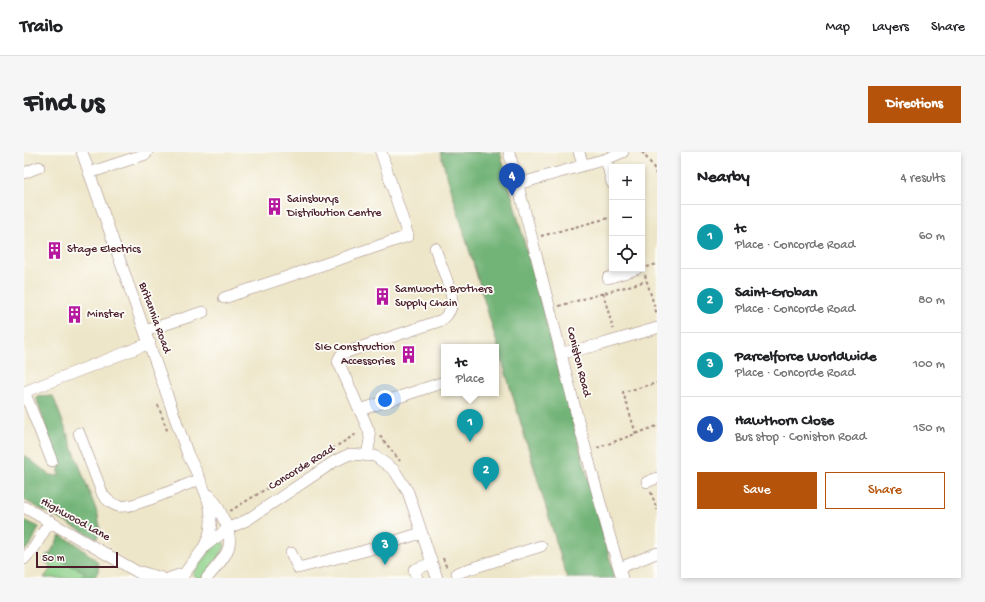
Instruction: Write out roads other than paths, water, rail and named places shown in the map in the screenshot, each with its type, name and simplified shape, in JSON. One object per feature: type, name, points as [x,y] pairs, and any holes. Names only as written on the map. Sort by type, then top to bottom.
[{"type":"street","points":[[90,173],[146,154],[147,152]]},
{"type":"street","points":[[224,298],[408,236],[382,152]]},
{"type":"street","name":"Coniston Road","points":[[509,152],[586,451],[620,573]]},
{"type":"street","points":[[579,152],[583,166]]},
{"type":"street","points":[[518,184],[583,166],[624,152]]},
{"type":"street","name":"Britannia Road","points":[[86,153],[90,173],[188,455],[206,491],[212,529],[205,546],[183,575]]},
{"type":"street","points":[[606,159],[609,171]]},
{"type":"street","points":[[24,173],[39,167]]},
{"type":"street","points":[[367,456],[370,439],[369,431],[338,361],[341,355],[442,320],[450,313],[452,300],[435,248]]},
{"type":"street","points":[[608,278],[633,272]]},
{"type":"street","points":[[145,331],[204,312]]},
{"type":"street","points":[[562,353],[657,328]]},
{"type":"street","points":[[52,461],[24,392],[150,343]]},
{"type":"street","points":[[360,410],[441,383]]},
{"type":"street","points":[[79,433],[103,495],[109,501],[118,506],[138,502],[200,479]]},
{"type":"street","name":"Concorde Road","points":[[229,528],[247,520],[335,460],[350,454],[375,456],[394,470],[408,492],[432,563],[448,576]]},
{"type":"street","name":"Britannia Road","points":[[206,491],[214,499],[223,516],[229,528],[231,540],[227,551],[207,578]]},
{"type":"street","name":"Highwood Lane","points":[[24,507],[148,578]]},
{"type":"street","points":[[24,559],[34,548],[50,521]]},
{"type":"street","name":"Britannia Road","points":[[205,546],[229,528]]},
{"type":"street","points":[[291,552],[298,568],[364,551],[421,533]]},
{"type":"street","points":[[448,576],[541,546]]},
{"type":"street","points":[[620,573],[657,553]]},
{"type":"street","points":[[417,578],[414,570],[432,563]]},
{"type":"street","name":"Highwood Lane","points":[[133,569],[162,578]]},
{"type":"street","points":[[170,578],[183,575]]},
{"type":"place","name":"Hawthorn Close","points":[[512,196]]},
{"type":"place","name":"Sainsburys Distribution Centre","points":[[274,207]]},
{"type":"place","name":"Stage Electrics","points":[[54,250]]},
{"type":"place","name":"Samworth Brothers Supply Chain","points":[[382,297]]},
{"type":"place","name":"Minster","points":[[74,315]]},
{"type":"place","name":"SIG Construction Accessories","points":[[408,355]]},
{"type":"place","name":"tc","points":[[470,442]]},
{"type":"place","name":"Saint-Groban","points":[[486,490]]},
{"type":"place","name":"Parcelforce Worldwide","points":[[385,565]]}]
